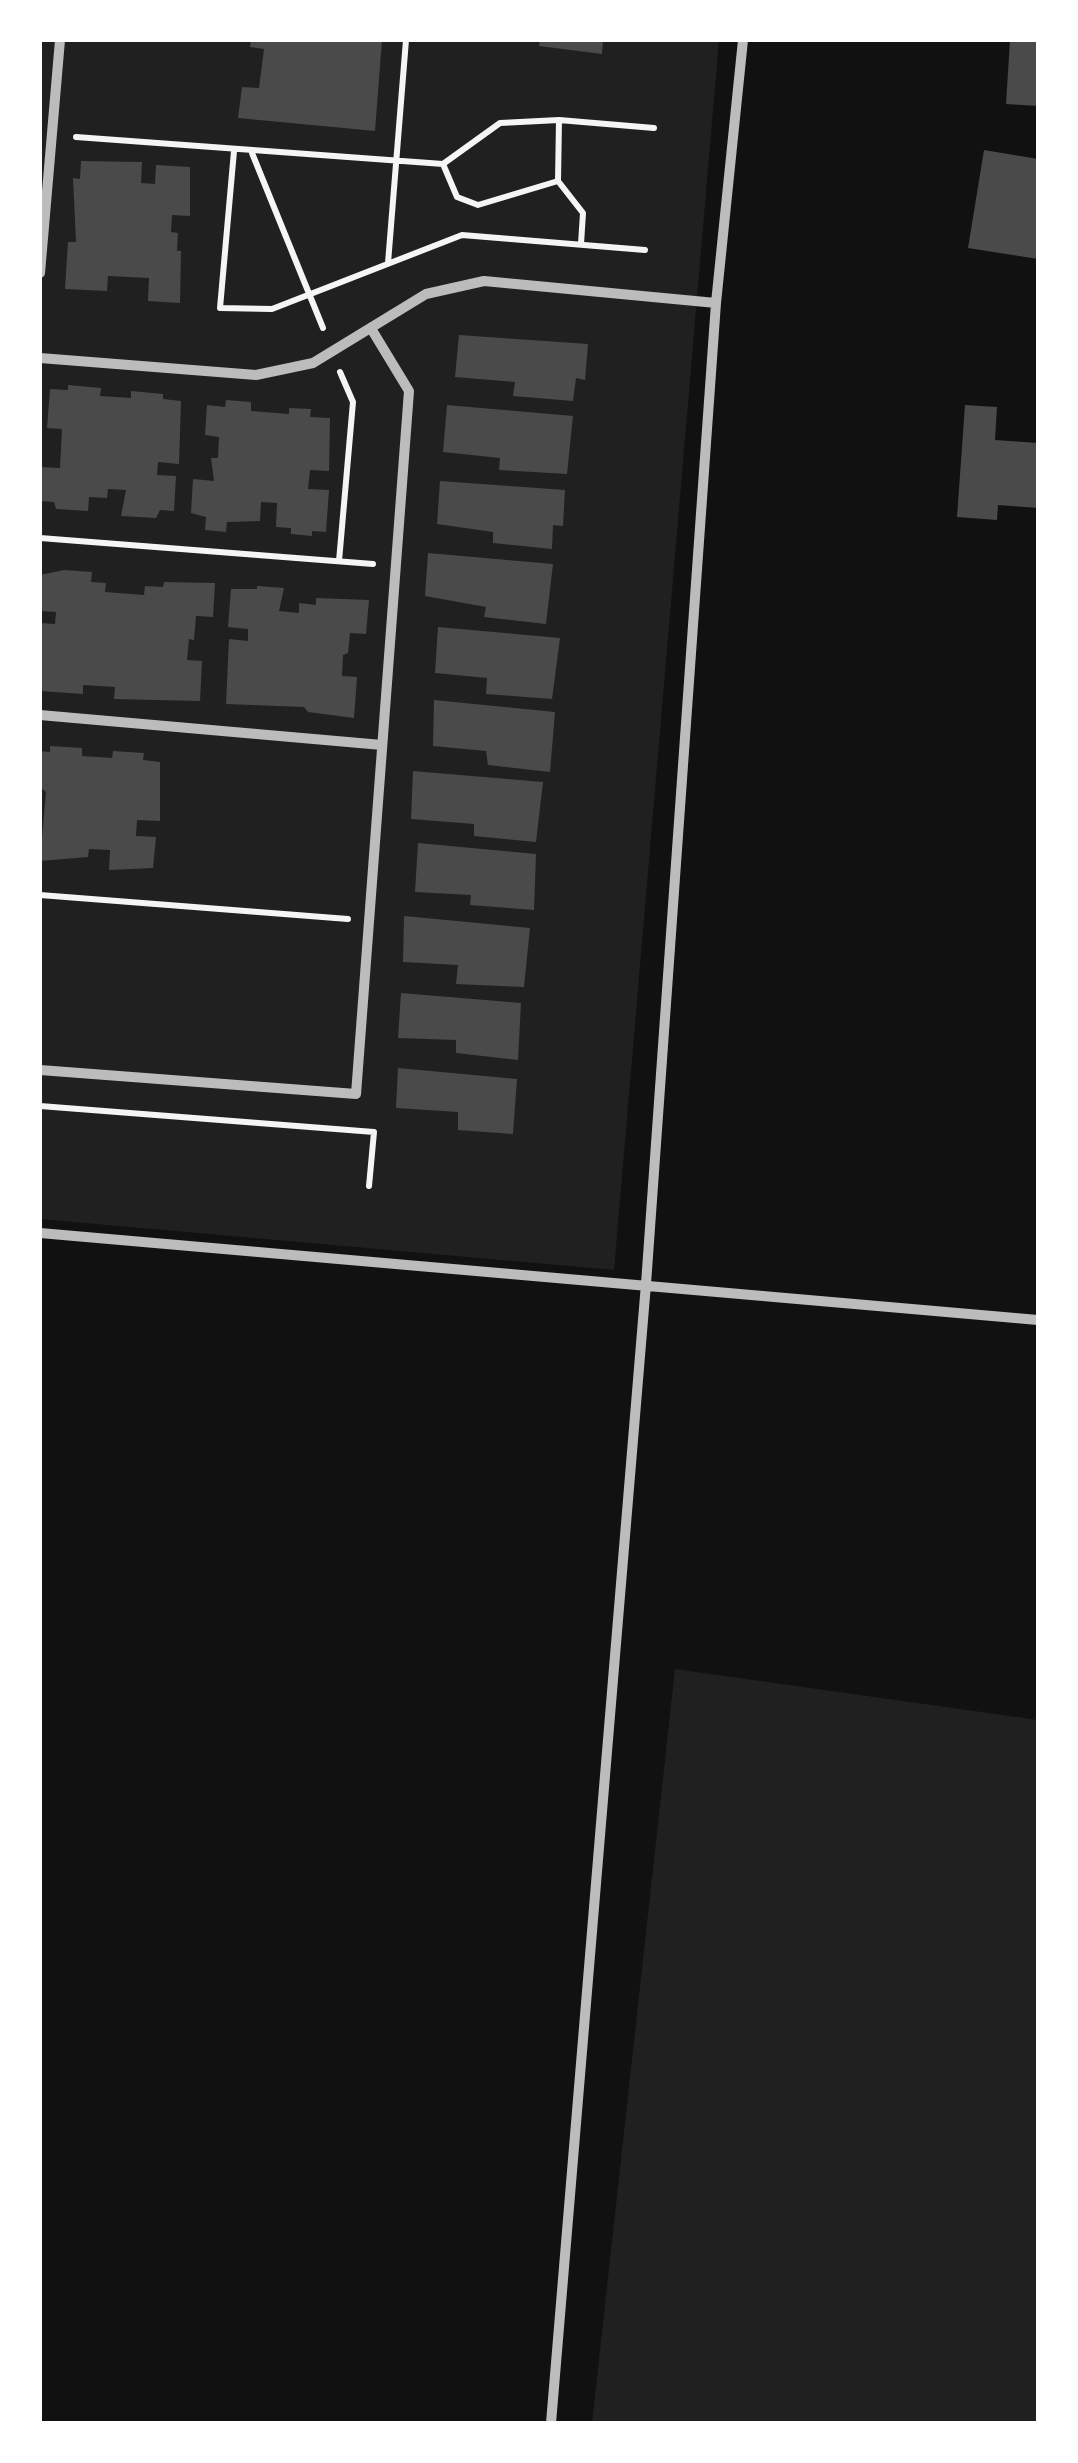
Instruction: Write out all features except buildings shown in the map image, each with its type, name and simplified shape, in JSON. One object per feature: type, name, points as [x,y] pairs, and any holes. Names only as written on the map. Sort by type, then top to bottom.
[{"type":"street","points":[[40,273],[60,40]]},
{"type":"street","points":[[551,2423],[646,1284],[716,302],[743,40]]},
{"type":"street","points":[[40,358],[256,375],[313,362],[372,330],[426,294],[484,282],[716,302]]},
{"type":"street","points":[[40,1070],[356,1094],[408,391],[372,330]]},
{"type":"street","points":[[40,715],[382,745]]},
{"type":"street","points":[[40,1233],[1038,1320]]},
{"type":"path","points":[[388,263],[406,40]]},
{"type":"path","points":[[52,135],[443,164],[500,124],[560,120],[654,128]]},
{"type":"path","points":[[560,120],[558,181],[583,213],[582,244]]},
{"type":"path","points":[[234,151],[220,308],[272,310],[462,235],[646,250]]},
{"type":"path","points":[[443,164],[457,197],[478,205],[558,181]]},
{"type":"path","points":[[40,538],[396,567]]},
{"type":"path","points":[[40,895],[369,920]]},
{"type":"path","points":[[40,1106],[374,1132],[369,1186]]},
{"type":"shaded area","points":[[40,40],[719,40],[614,1270],[40,1219]]},
{"type":"shaded area","points":[[675,1669],[1038,1720],[1038,2423],[592,2423]]}]
